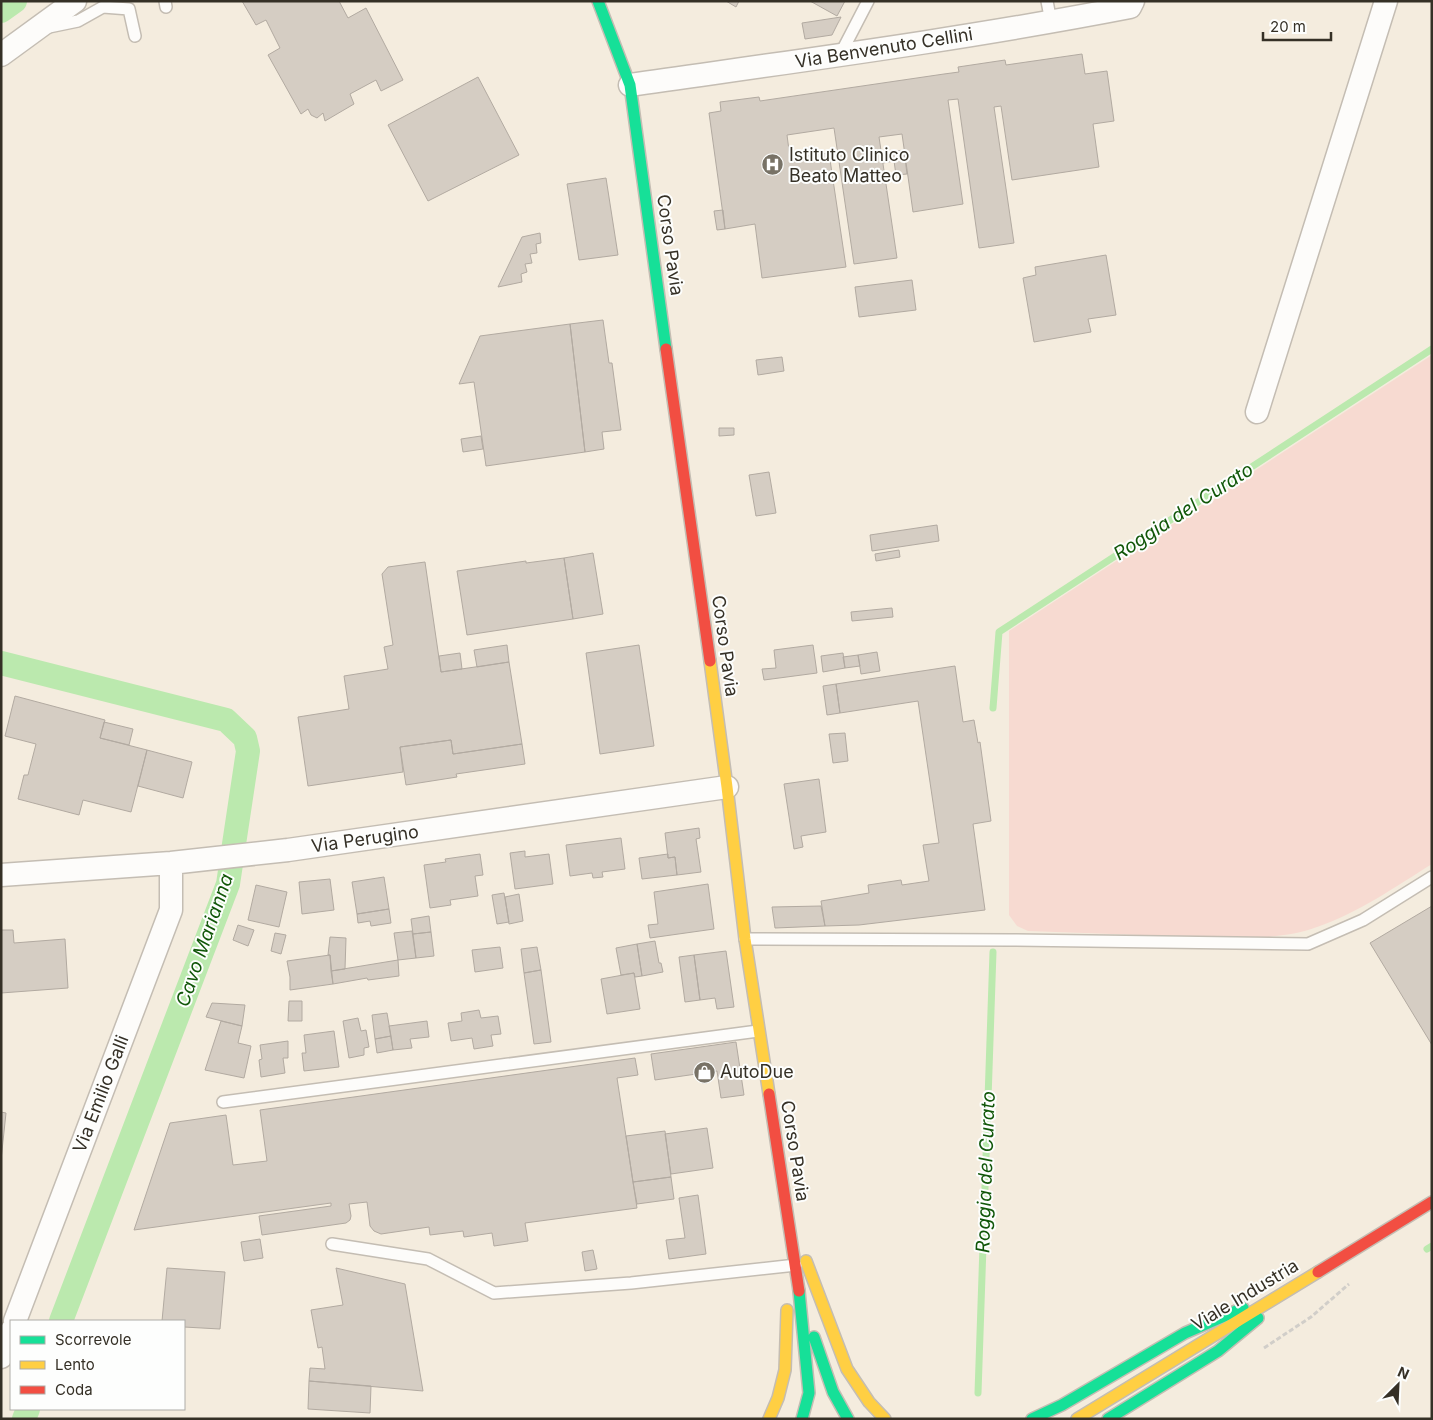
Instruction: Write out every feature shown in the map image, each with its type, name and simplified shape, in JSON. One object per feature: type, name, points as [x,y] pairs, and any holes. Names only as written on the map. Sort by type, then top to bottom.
[{"type":"street","points":[[1,55],[75,1]]},
{"type":"street","name":"Corso Pavia","points":[[598,1],[630,84],[727,787],[745,940],[787,1211]]},
{"type":"street","points":[[1257,412],[1386,1]]},
{"type":"street","name":"Via Benvenuto Cellini","points":[[630,84],[840,55],[1049,12],[1132,4]]},
{"type":"street","name":"Via Perugino","points":[[1,875],[171,863],[288,850],[727,787]]},
{"type":"street","name":"Via Emilio Galli","points":[[15,1320],[171,910],[171,863]]},
{"type":"street","name":"Viale Industria","points":[[1077,1419],[1432,1202]]},
{"type":"street","points":[[787,1211],[848,1369],[869,1402],[885,1419]]},
{"type":"street","points":[[787,1211],[791,1265],[801,1300],[833,1392],[848,1419]]},
{"type":"street","points":[[769,1419],[778,1398],[785,1370],[787,1290],[791,1265]]},
{"type":"street","points":[[1032,1419],[1062,1405],[1185,1332],[1299,1283]]},
{"type":"street","points":[[1108,1419],[1218,1351],[1299,1283]]},
{"type":"street","points":[[801,1300],[809,1393],[802,1419]]},
{"type":"street","points":[[1,1357],[10,1334]]},
{"type":"lane","points":[[840,55],[868,1]]},
{"type":"lane","points":[[36,30],[78,20],[103,6],[128,5],[135,36]]},
{"type":"lane","points":[[745,940],[1011,940],[1308,944],[1363,920],[1432,877]]},
{"type":"lane","points":[[223,1102],[758,1031]]},
{"type":"lane","points":[[332,1244],[428,1260],[494,1293],[631,1283],[808,1264]]},
{"type":"path","points":[[1262,1349],[1311,1317],[1354,1280]]},
{"type":"shaded area","points":[[1432,355],[1432,864],[1376,899],[1347,914],[1309,930],[1285,935],[1252,939],[1028,931],[1017,926],[1009,915],[1009,631]]},
{"type":"building","points":[[242,1],[339,1],[348,18],[366,8],[403,80],[381,91],[376,80],[350,94],[354,104],[325,121],[323,113],[317,118],[311,115],[308,109],[301,114],[268,55],[280,48],[266,20],[256,25]]},
{"type":"building","points":[[726,1],[739,1],[736,7]]},
{"type":"building","points":[[810,1],[845,1],[837,16]]},
{"type":"building","points":[[841,17],[832,35],[805,39],[802,23]]},
{"type":"building","name":"Istituto Clinico Beato Matteo","points":[[1082,54],[1085,74],[1107,71],[1114,121],[1093,124],[1099,167],[1012,180],[1001,106],[994,107],[1014,243],[979,248],[958,99],[948,100],[963,204],[913,212],[902,134],[879,137],[897,258],[854,264],[834,128],[787,135],[790,158],[829,153],[846,267],[762,278],[755,224],[725,229],[709,113],[721,111],[720,102],[759,97],[760,101],[959,72],[958,67],[1005,60],[1006,65]]},
{"type":"building","points":[[478,77],[519,155],[428,201],[388,125]]},
{"type":"building","points":[[904,150],[907,174],[896,175],[894,161],[883,163],[882,153]]},
{"type":"building","points":[[606,178],[618,255],[579,260],[567,184]]},
{"type":"building","points":[[723,210],[725,229],[717,230],[714,211]]},
{"type":"building","points":[[540,233],[541,243],[536,244],[537,253],[530,254],[532,263],[525,264],[527,272],[521,274],[522,282],[498,287],[522,237]]},
{"type":"building","points":[[1106,255],[1116,315],[1088,319],[1091,332],[1034,342],[1023,278],[1036,275],[1035,267]]},
{"type":"building","points":[[912,280],[916,310],[859,317],[855,287]]},
{"type":"building","points":[[603,320],[609,363],[612,363],[621,430],[602,432],[604,449],[585,452],[570,324]]},
{"type":"building","points":[[570,324],[585,452],[486,466],[474,382],[459,384],[480,336]]},
{"type":"building","points":[[782,357],[784,371],[758,375],[756,360]]},
{"type":"building","points":[[719,428],[734,428],[734,435],[719,436]]},
{"type":"building","points":[[481,436],[483,449],[463,452],[461,439]]},
{"type":"building","points":[[769,472],[776,513],[756,516],[749,475]]},
{"type":"building","points":[[937,525],[939,541],[872,551],[870,535]]},
{"type":"building","points":[[899,550],[900,557],[876,561],[875,554]]},
{"type":"building","points":[[593,553],[603,614],[573,619],[564,558]]},
{"type":"building","points":[[564,558],[573,619],[467,635],[457,571],[526,561],[526,563]]},
{"type":"building","points":[[425,562],[441,672],[509,662],[522,744],[453,754],[451,740],[400,747],[403,772],[308,786],[298,717],[349,709],[344,676],[388,669],[384,647],[393,645],[382,574],[388,567]]},
{"type":"building","points":[[892,608],[893,617],[852,621],[851,612]]},
{"type":"building","points":[[507,645],[509,662],[477,667],[474,650]]},
{"type":"building","points":[[639,645],[654,746],[600,754],[586,653]]},
{"type":"building","points":[[813,645],[817,673],[764,680],[762,669],[776,668],[774,650]]},
{"type":"building","points":[[877,652],[880,671],[861,674],[858,655]]},
{"type":"building","points":[[460,653],[462,669],[441,672],[439,656]]},
{"type":"building","points":[[843,653],[845,668],[823,672],[821,656]]},
{"type":"building","points":[[858,655],[860,666],[845,668],[843,657]]},
{"type":"building","points":[[955,666],[963,722],[974,720],[978,743],[980,742],[991,821],[973,824],[985,910],[859,925],[825,926],[821,901],[869,893],[868,885],[901,880],[902,885],[929,881],[923,845],[939,843],[918,701],[840,713],[836,684]]},
{"type":"building","points":[[836,684],[840,713],[827,715],[823,686]]},
{"type":"building","points":[[15,696],[105,720],[100,738],[147,750],[131,812],[83,800],[79,815],[18,799],[24,775],[28,775],[36,744],[5,736]]},
{"type":"building","points":[[104,722],[133,729],[129,745],[100,738]]},
{"type":"building","points":[[845,733],[848,761],[833,763],[829,734]]},
{"type":"building","points":[[451,740],[453,754],[522,744],[525,764],[456,774],[457,777],[406,785],[400,747]]},
{"type":"building","points":[[147,750],[192,762],[183,798],[138,786]]},
{"type":"building","points":[[819,779],[826,832],[801,836],[803,847],[794,849],[784,784]]},
{"type":"building","points":[[699,828],[700,838],[696,839],[701,872],[677,875],[675,857],[668,858],[665,833]]},
{"type":"building","points":[[621,838],[625,869],[602,872],[603,877],[593,878],[592,873],[570,876],[566,845]]},
{"type":"building","points":[[525,851],[525,857],[549,854],[553,884],[515,889],[510,853]]},
{"type":"building","points":[[480,854],[483,875],[475,876],[478,896],[450,900],[451,905],[430,908],[424,865],[446,862],[445,859]]},
{"type":"building","points":[[668,854],[668,858],[675,857],[677,875],[642,879],[639,858]]},
{"type":"building","points":[[384,877],[389,909],[357,914],[352,882]]},
{"type":"building","points":[[330,879],[334,910],[302,914],[299,882]]},
{"type":"building","points":[[708,884],[714,929],[650,938],[648,925],[658,924],[654,892]]},
{"type":"building","points":[[256,885],[287,892],[279,927],[248,920]]},
{"type":"building","points":[[504,893],[509,922],[497,924],[492,895]]},
{"type":"building","points":[[519,894],[523,921],[509,924],[505,897]]},
{"type":"building","points":[[821,906],[825,926],[775,928],[772,907]]},
{"type":"building","points":[[1432,906],[1432,1045],[1370,943]]},
{"type":"building","points":[[389,909],[391,923],[371,926],[370,921],[358,923],[357,914]]},
{"type":"building","points":[[429,916],[431,932],[413,934],[411,919]]},
{"type":"building","points":[[238,925],[254,930],[248,946],[233,940]]},
{"type":"building","points":[[1,930],[13,930],[14,943],[65,939],[68,988],[1,993]]},
{"type":"building","points":[[412,931],[416,958],[398,960],[394,933]]},
{"type":"building","points":[[431,932],[434,956],[416,958],[413,934]]},
{"type":"building","points":[[275,933],[286,935],[281,954],[271,951]]},
{"type":"building","points":[[330,937],[346,938],[345,969],[331,971],[330,955],[328,955]]},
{"type":"building","points":[[655,941],[659,963],[661,963],[663,972],[642,976],[637,944]]},
{"type":"building","points":[[637,944],[642,976],[635,977],[634,973],[621,975],[616,948]]},
{"type":"building","points":[[500,947],[503,968],[475,972],[472,950]]},
{"type":"building","points":[[537,947],[541,970],[524,973],[521,949]]},
{"type":"building","points":[[726,951],[734,1007],[717,1009],[715,998],[700,1000],[694,955]]},
{"type":"building","points":[[330,955],[333,984],[290,990],[287,961]]},
{"type":"building","points":[[694,955],[700,1000],[685,1002],[679,957]]},
{"type":"building","points":[[398,960],[399,976],[368,980],[367,978],[333,984],[331,971]]},
{"type":"building","points":[[541,970],[551,1042],[534,1044],[524,973]]},
{"type":"building","points":[[634,973],[640,1009],[607,1014],[601,979]]},
{"type":"building","points":[[289,1001],[302,1001],[302,1021],[288,1021]]},
{"type":"building","points":[[212,1003],[245,1005],[242,1026],[206,1017]]},
{"type":"building","points":[[479,1010],[481,1018],[498,1016],[501,1034],[491,1035],[493,1046],[474,1049],[472,1038],[451,1041],[448,1023],[462,1021],[461,1013]]},
{"type":"building","points":[[387,1013],[391,1036],[375,1039],[372,1015]]},
{"type":"building","points":[[358,1018],[361,1031],[366,1030],[369,1047],[364,1048],[364,1055],[349,1058],[343,1021]]},
{"type":"building","points":[[221,1021],[242,1026],[238,1043],[251,1046],[244,1078],[205,1070]]},
{"type":"building","points":[[427,1021],[429,1037],[410,1039],[412,1048],[393,1050],[389,1026]]},
{"type":"building","points":[[334,1031],[339,1067],[304,1071],[302,1053],[306,1053],[304,1035]]},
{"type":"building","points":[[391,1036],[393,1050],[377,1053],[375,1039]]},
{"type":"building","points":[[288,1041],[288,1058],[283,1058],[285,1073],[261,1077],[259,1060],[262,1059],[260,1045]]},
{"type":"building","points":[[736,1042],[744,1095],[721,1098],[717,1071],[655,1080],[651,1054]]},
{"type":"building","points":[[635,1058],[638,1075],[617,1078],[637,1208],[525,1223],[528,1241],[494,1246],[492,1233],[464,1237],[463,1231],[430,1235],[429,1227],[381,1234],[374,1231],[370,1226],[367,1202],[349,1204],[351,1216],[350,1220],[346,1223],[262,1235],[259,1216],[331,1206],[331,1203],[134,1230],[170,1123],[226,1115],[233,1165],[267,1161],[260,1110]]},
{"type":"building","points":[[1,1112],[6,1113],[1,1160]]},
{"type":"building","points":[[707,1128],[713,1168],[671,1174],[665,1134]]},
{"type":"building","points":[[665,1131],[671,1177],[633,1182],[626,1136]]},
{"type":"building","points":[[671,1177],[674,1199],[637,1204],[633,1182]]},
{"type":"building","points":[[698,1195],[706,1254],[669,1259],[666,1240],[685,1238],[679,1198]]},
{"type":"building","points":[[260,1239],[263,1258],[244,1261],[241,1242]]},
{"type":"building","points":[[593,1250],[597,1269],[585,1271],[582,1252]]},
{"type":"building","points":[[167,1268],[225,1272],[220,1329],[185,1327],[185,1320],[162,1320]]},
{"type":"building","points":[[336,1268],[405,1284],[423,1391],[309,1381],[310,1368],[325,1369],[322,1347],[318,1348],[311,1310],[343,1305]]},
{"type":"building","points":[[309,1381],[371,1386],[370,1413],[308,1409]]},
{"type":"waterway","points":[[1,11],[15,1]]},
{"type":"waterway","name":"Roggia del Curato","points":[[993,708],[999,632],[1432,349]]},
{"type":"waterway","name":"Cavo Marianna","points":[[1,663],[226,720],[245,738],[248,751],[228,884],[61,1320]]},
{"type":"waterway","name":"Roggia del Curato","points":[[978,1393],[993,952]]},
{"type":"waterway","points":[[1427,1249],[1432,1246]]},
{"type":"waterway","name":"Cavo Marianna","points":[[24,1419],[28,1410]]},
{"type":"traffic: fast","points":[[598,1],[630,85],[666,349]]},
{"type":"traffic: fast","points":[[799,1291],[809,1393],[802,1419]]},
{"type":"traffic: fast","points":[[1032,1419],[1062,1405],[1185,1333],[1243,1308]]},
{"type":"traffic: fast","points":[[1108,1419],[1218,1351],[1258,1318]]},
{"type":"traffic: fast","points":[[814,1337],[833,1392],[848,1419]]},
{"type":"traffic: slow","points":[[710,661],[745,939],[769,1094]]},
{"type":"traffic: slow","points":[[806,1261],[847,1369],[869,1402],[885,1419]]},
{"type":"traffic: slow","points":[[1077,1419],[1318,1272]]},
{"type":"traffic: slow","points":[[769,1419],[778,1398],[785,1370],[787,1310]]},
{"type":"traffic: jam","points":[[666,349],[710,661]]},
{"type":"traffic: jam","points":[[769,1094],[799,1291]]},
{"type":"traffic: jam","points":[[1318,1272],[1432,1202]]},
{"type":"place","name":"Istituto Clinico Beato Matteo","points":[[773,165]]},
{"type":"place","name":"AutoDue","points":[[704,1072]]}]
